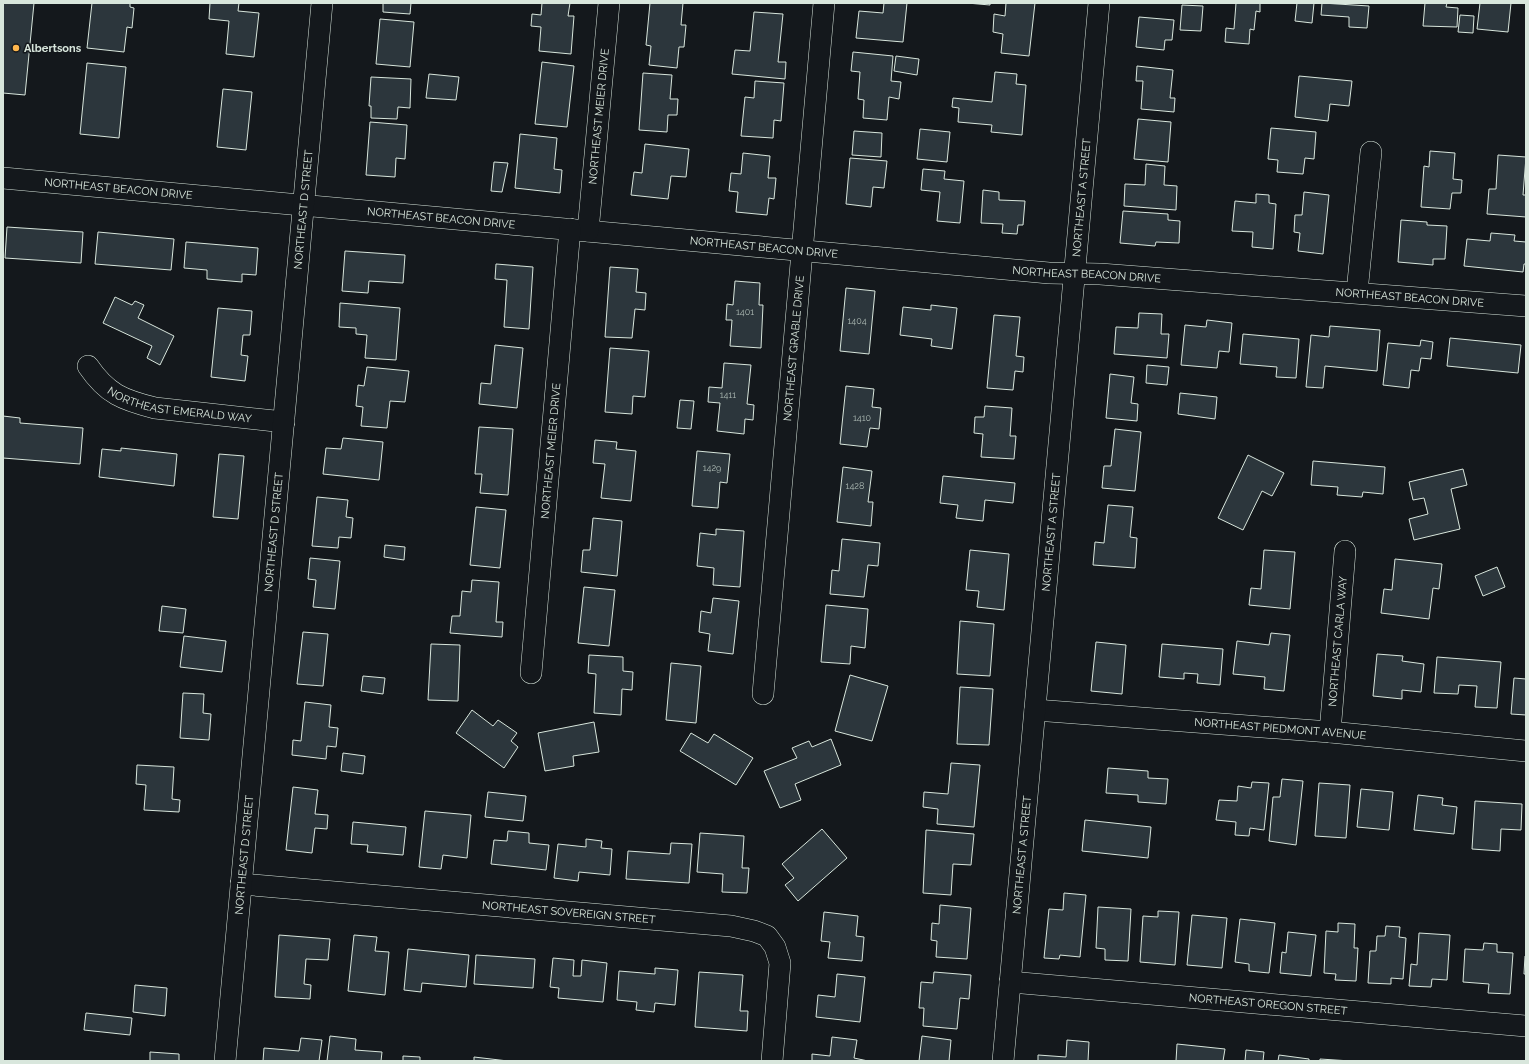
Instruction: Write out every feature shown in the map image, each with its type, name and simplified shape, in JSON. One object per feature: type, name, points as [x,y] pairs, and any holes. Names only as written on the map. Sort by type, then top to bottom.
[{"type":"street","name":"NORTHEAST D STREET","points":[[225,1061],[322,3]]},
{"type":"street","name":"NORTHEAST MEIER DRIVE","points":[[531,674],[579,230],[609,3]]},
{"type":"street","name":"NORTHEAST GRABLE DRIVE","points":[[763,694],[824,3]]},
{"type":"street","name":"NORTHEAST A STREET","points":[[1003,1061],[1099,3]]},
{"type":"street","points":[[1357,292],[1371,152]]},
{"type":"street","name":"NORTHEAST BEACON DRIVE","points":[[3,178],[303,204],[1049,273],[1074,273],[1357,292],[1526,306]]},
{"type":"street","name":"NORTHEAST EMERALD WAY","points":[[88,366],[100,383],[121,397],[137,404],[155,408],[284,422]]},
{"type":"street","name":"NORTHEAST CARLA WAY","points":[[1330,732],[1345,550]]},
{"type":"street","name":"NORTHEAST PIEDMONT AVENUE","points":[[1035,710],[1330,732],[1526,751]]},
{"type":"street","name":"NORTHEAST SOVEREIGN STREET","points":[[241,884],[731,926],[754,931],[766,936],[771,942],[775,947],[780,963],[772,1061]]},
{"type":"street","name":"NORTHEAST OREGON STREET","points":[[1010,982],[1526,1026]]},
{"type":"building","name":"Albertsons","points":[[3,3],[34,3],[25,95],[3,93]]},
{"type":"building","points":[[92,3],[130,3],[130,7],[134,8],[132,28],[127,27],[124,52],[87,48]]},
{"type":"building","points":[[210,3],[239,3],[238,11],[259,13],[254,57],[226,54],[229,21],[209,19]]},
{"type":"building","points":[[383,3],[411,3],[410,14],[383,12]]},
{"type":"building","points":[[542,3],[570,3],[568,16],[574,16],[571,54],[539,51],[541,27],[531,26],[532,14],[541,15]]},
{"type":"building","points":[[650,3],[683,3],[681,25],[686,25],[684,47],[679,47],[677,68],[649,65],[651,46],[646,45]]},
{"type":"building","points":[[884,3],[907,3],[903,42],[856,38],[859,11],[883,13]]},
{"type":"building","points":[[967,3],[990,3],[990,5]]},
{"type":"building","points":[[1006,3],[1035,3],[1029,56],[1001,53],[1003,34],[993,32],[994,14],[1005,16]]},
{"type":"building","points":[[1236,3],[1260,3],[1260,12],[1256,11],[1254,30],[1250,29],[1249,44],[1225,42],[1226,28],[1234,29]]},
{"type":"building","points":[[1297,3],[1314,3],[1312,23],[1295,21]]},
{"type":"building","points":[[1322,3],[1369,6],[1367,28],[1349,27],[1349,17],[1321,15]]},
{"type":"building","points":[[1425,3],[1447,3],[1446,7],[1458,8],[1457,27],[1423,26]]},
{"type":"building","points":[[1480,3],[1511,3],[1508,32],[1477,29]]},
{"type":"building","points":[[1182,5],[1203,6],[1201,31],[1180,30]]},
{"type":"building","points":[[754,12],[783,14],[778,62],[786,62],[785,79],[732,74],[735,50],[750,51]]},
{"type":"building","points":[[1460,15],[1474,16],[1473,33],[1458,32]]},
{"type":"building","points":[[1139,17],[1174,20],[1172,40],[1165,40],[1164,50],[1136,47]]},
{"type":"building","points":[[380,19],[414,22],[410,67],[376,64]]},
{"type":"building","points":[[853,52],[893,56],[891,81],[901,82],[899,99],[889,97],[887,120],[863,118],[864,100],[858,99],[860,72],[851,71]]},
{"type":"building","points":[[896,56],[919,59],[917,75],[894,71]]},
{"type":"building","points":[[542,62],[574,66],[567,127],[535,124]]},
{"type":"building","points":[[87,63],[126,67],[119,138],[80,134]]},
{"type":"building","points":[[1137,66],[1173,70],[1170,98],[1175,98],[1174,112],[1141,109],[1143,81],[1136,81]]},
{"type":"building","points":[[995,72],[1017,74],[1016,84],[1026,85],[1022,135],[991,132],[992,125],[958,122],[959,108],[952,107],[953,98],[992,102]]},
{"type":"building","points":[[643,73],[672,75],[670,99],[678,99],[677,115],[668,115],[667,132],[639,130]]},
{"type":"building","points":[[429,74],[459,77],[456,100],[426,98]]},
{"type":"building","points":[[1299,76],[1352,81],[1349,106],[1330,104],[1328,121],[1295,117]]},
{"type":"building","points":[[371,77],[411,79],[410,108],[398,107],[397,119],[371,118],[371,106],[369,106]]},
{"type":"building","points":[[755,81],[784,83],[781,121],[774,120],[773,138],[741,136],[745,97],[754,98]]},
{"type":"building","points":[[223,89],[252,92],[246,150],[217,147]]},
{"type":"building","points":[[1138,119],[1171,122],[1168,162],[1134,159]]},
{"type":"building","points":[[370,122],[407,125],[405,159],[396,158],[395,177],[366,175]]},
{"type":"building","points":[[1271,128],[1316,132],[1314,159],[1305,158],[1303,174],[1277,172],[1278,160],[1268,159]]},
{"type":"building","points":[[920,129],[950,132],[947,162],[917,159]]},
{"type":"building","points":[[854,131],[882,133],[881,157],[852,155]]},
{"type":"building","points":[[520,134],[557,138],[554,169],[562,170],[560,193],[515,188]]},
{"type":"building","points":[[645,144],[689,149],[686,177],[671,176],[668,199],[631,195],[634,172],[642,173]]},
{"type":"building","points":[[1430,151],[1455,153],[1453,179],[1462,180],[1461,193],[1452,193],[1450,209],[1421,207],[1424,166],[1429,167]]},
{"type":"building","points":[[743,153],[770,156],[768,178],[776,178],[774,199],[769,198],[767,215],[736,212],[738,192],[729,191],[731,173],[741,174]]},
{"type":"building","points":[[1498,155],[1526,157],[1523,195],[1526,195],[1526,217],[1487,214],[1489,189],[1496,189]]},
{"type":"building","points":[[850,158],[887,161],[884,188],[873,187],[871,207],[846,204]]},
{"type":"building","points":[[494,162],[508,163],[502,192],[491,191]]},
{"type":"building","points":[[1146,164],[1165,166],[1164,185],[1177,186],[1176,210],[1124,206],[1125,184],[1145,185]]},
{"type":"building","points":[[923,169],[945,171],[944,179],[964,181],[960,223],[937,221],[940,192],[921,190]]},
{"type":"building","points":[[983,190],[999,192],[999,200],[1025,201],[1023,225],[1018,225],[1017,234],[1002,233],[1003,224],[981,223]]},
{"type":"building","points":[[1304,192],[1329,195],[1323,254],[1298,251],[1300,233],[1294,232],[1295,215],[1302,215]]},
{"type":"building","points":[[1256,194],[1269,195],[1269,203],[1276,204],[1273,249],[1252,247],[1253,232],[1232,231],[1235,201],[1256,203]]},
{"type":"building","points":[[1123,211],[1168,214],[1168,220],[1180,221],[1179,243],[1156,242],[1155,246],[1120,243]]},
{"type":"building","points":[[1401,220],[1427,222],[1427,225],[1447,226],[1445,259],[1433,259],[1433,265],[1398,262]]},
{"type":"building","points":[[7,227],[83,232],[81,263],[5,258]]},
{"type":"building","points":[[98,232],[174,239],[171,270],[95,264]]},
{"type":"building","points":[[1491,233],[1515,235],[1514,241],[1526,242],[1526,264],[1524,264],[1523,272],[1464,266],[1467,239],[1490,241]]},
{"type":"building","points":[[186,242],[258,248],[256,275],[242,274],[242,282],[207,279],[207,270],[184,268]]},
{"type":"building","points":[[345,251],[405,255],[403,283],[369,281],[368,293],[342,291]]},
{"type":"building","points":[[496,264],[533,267],[529,329],[504,327],[507,280],[495,279]]},
{"type":"building","points":[[610,267],[638,269],[636,292],[646,293],[645,310],[635,309],[632,338],[605,337]]},
{"type":"building","points":[[735,281],[760,283],[759,305],[763,305],[761,348],[730,346],[732,320],[726,320],[727,304],[733,305]]},
{"type":"building","points":[[846,288],[875,291],[869,354],[840,351]]},
{"type":"building","points":[[115,297],[132,305],[135,301],[144,305],[138,318],[174,336],[160,365],[147,358],[152,346],[103,323]]},
{"type":"building","points":[[340,303],[400,308],[396,360],[365,358],[367,335],[356,334],[356,328],[339,327]]},
{"type":"building","points":[[931,305],[957,308],[952,349],[931,346],[932,339],[900,335],[903,307],[931,310]]},
{"type":"building","points":[[218,308],[252,311],[250,335],[243,335],[241,355],[248,356],[245,381],[211,377]]},
{"type":"building","points":[[1139,313],[1162,314],[1161,334],[1169,334],[1167,358],[1114,354],[1116,327],[1138,328]]},
{"type":"building","points":[[994,315],[1020,317],[1016,356],[1024,357],[1023,372],[1015,371],[1013,390],[987,388]]},
{"type":"building","points":[[1207,320],[1232,323],[1229,352],[1219,351],[1217,368],[1181,365],[1185,325],[1206,327]]},
{"type":"building","points":[[1330,326],[1380,330],[1377,371],[1325,366],[1323,388],[1306,387],[1311,335],[1329,337]]},
{"type":"building","points":[[1243,334],[1299,339],[1296,378],[1276,377],[1277,367],[1240,364]]},
{"type":"building","points":[[1450,338],[1521,345],[1518,373],[1447,366]]},
{"type":"building","points":[[1421,340],[1433,342],[1431,359],[1421,358],[1419,371],[1411,370],[1409,388],[1383,385],[1388,343],[1420,346]]},
{"type":"building","points":[[495,345],[523,348],[517,408],[479,404],[481,383],[491,384]]},
{"type":"building","points":[[610,348],[649,351],[645,397],[633,396],[632,414],[605,412]]},
{"type":"building","points":[[724,363],[751,365],[747,404],[754,405],[753,420],[745,419],[744,434],[717,431],[720,403],[708,402],[709,387],[722,388]]},
{"type":"building","points":[[1147,365],[1169,367],[1167,385],[1146,383]]},
{"type":"building","points":[[367,367],[409,371],[405,402],[390,401],[387,428],[361,426],[363,407],[356,406],[358,385],[364,386]]},
{"type":"building","points":[[1110,374],[1134,377],[1131,403],[1138,404],[1137,421],[1106,418]]},
{"type":"building","points":[[846,386],[874,389],[872,407],[881,408],[879,429],[870,428],[867,447],[840,444]]},
{"type":"building","points":[[1180,393],[1217,397],[1215,419],[1178,414]]},
{"type":"building","points":[[680,400],[694,401],[691,429],[677,428]]},
{"type":"building","points":[[985,406],[1012,408],[1010,436],[1016,436],[1014,459],[981,457],[983,434],[974,433],[975,417],[984,417]]},
{"type":"building","points":[[3,416],[20,418],[20,423],[83,428],[80,464],[3,458]]},
{"type":"building","points":[[479,427],[513,429],[508,495],[480,493],[482,474],[475,474]]},
{"type":"building","points":[[1115,429],[1141,432],[1135,491],[1102,488],[1104,466],[1111,466]]},
{"type":"building","points":[[343,438],[383,442],[379,480],[323,474],[326,448],[341,449]]},
{"type":"building","points":[[595,440],[617,442],[616,449],[636,451],[631,501],[601,498],[605,464],[593,463]]},
{"type":"building","points":[[121,448],[177,454],[174,486],[99,477],[102,449],[121,451]]},
{"type":"building","points":[[697,451],[730,454],[727,483],[720,482],[718,508],[692,506]]},
{"type":"building","points":[[219,454],[244,456],[238,519],[213,517]]},
{"type":"building","points":[[1248,455],[1284,473],[1272,496],[1262,491],[1243,530],[1218,518]]},
{"type":"building","points":[[1313,461],[1385,467],[1383,494],[1363,492],[1362,497],[1337,495],[1338,487],[1311,485]]},
{"type":"building","points":[[843,467],[872,471],[868,502],[873,502],[871,526],[837,522]]},
{"type":"building","points":[[1463,469],[1467,485],[1451,489],[1460,529],[1414,540],[1409,519],[1428,514],[1424,498],[1413,500],[1409,482]]},
{"type":"building","points":[[943,476],[1015,483],[1013,503],[985,500],[983,521],[956,518],[958,505],[940,503]]},
{"type":"building","points":[[317,497],[348,500],[346,517],[353,518],[351,538],[339,537],[338,548],[312,546]]},
{"type":"building","points":[[1108,505],[1133,507],[1130,537],[1137,538],[1135,568],[1093,565],[1095,542],[1104,543]]},
{"type":"building","points":[[476,507],[506,510],[500,568],[470,565]]},
{"type":"building","points":[[593,518],[622,521],[617,576],[581,572],[583,550],[590,550]]},
{"type":"building","points":[[716,529],[744,531],[740,587],[713,585],[714,568],[697,566],[700,533],[716,535]]},
{"type":"building","points":[[842,539],[880,543],[878,566],[868,565],[864,597],[830,594],[832,570],[839,571]]},
{"type":"building","points":[[385,545],[405,547],[404,560],[384,557]]},
{"type":"building","points":[[970,550],[1009,554],[1004,610],[977,607],[979,591],[966,590]]},
{"type":"building","points":[[1264,550],[1295,552],[1290,609],[1249,605],[1251,588],[1261,589]]},
{"type":"building","points":[[310,558],[340,561],[335,609],[313,607],[316,580],[308,579]]},
{"type":"building","points":[[1395,559],[1442,564],[1439,589],[1433,588],[1429,619],[1381,613],[1384,589],[1392,590]]},
{"type":"building","points":[[1497,567],[1505,587],[1483,596],[1475,576]]},
{"type":"building","points":[[472,580],[499,582],[496,622],[503,622],[502,637],[450,633],[452,616],[460,616],[462,591],[471,592]]},
{"type":"building","points":[[584,587],[615,590],[609,646],[578,643]]},
{"type":"building","points":[[713,598],[739,601],[733,654],[708,651],[710,634],[699,632],[701,611],[711,613]]},
{"type":"building","points":[[826,605],[868,609],[865,648],[851,646],[850,664],[821,662]]},
{"type":"building","points":[[162,606],[186,609],[183,633],[159,631]]},
{"type":"building","points":[[960,621],[994,624],[990,676],[957,674]]},
{"type":"building","points":[[303,632],[328,634],[323,686],[297,684]]},
{"type":"building","points":[[1271,633],[1290,635],[1284,691],[1264,689],[1265,677],[1233,674],[1237,641],[1269,645]]},
{"type":"building","points":[[184,636],[226,641],[222,672],[180,667]]},
{"type":"building","points":[[1096,642],[1126,645],[1122,694],[1091,691]]},
{"type":"building","points":[[431,644],[460,645],[458,701],[428,700]]},
{"type":"building","points":[[1162,644],[1223,649],[1220,685],[1197,683],[1198,674],[1184,673],[1184,679],[1159,677]]},
{"type":"building","points":[[1377,654],[1403,656],[1402,661],[1424,664],[1421,692],[1402,690],[1402,699],[1373,696]]},
{"type":"building","points":[[589,655],[623,657],[623,671],[633,672],[632,690],[622,689],[621,715],[594,713],[596,674],[588,673]]},
{"type":"building","points":[[1437,657],[1501,662],[1497,708],[1475,707],[1477,686],[1459,685],[1458,694],[1434,693]]},
{"type":"building","points":[[671,663],[701,666],[696,723],[666,720]]},
{"type":"building","points":[[850,675],[888,686],[872,741],[835,731]]},
{"type":"building","points":[[363,676],[385,678],[383,694],[361,691]]},
{"type":"building","points":[[1514,678],[1526,679],[1526,715],[1511,714]]},
{"type":"building","points":[[960,687],[993,689],[989,745],[957,744]]},
{"type":"building","points":[[183,693],[204,694],[203,713],[211,714],[209,740],[180,738]]},
{"type":"building","points":[[305,702],[331,705],[329,727],[338,728],[336,747],[327,746],[326,759],[292,755],[293,740],[301,741]]},
{"type":"building","points":[[472,710],[493,726],[498,720],[517,733],[511,741],[518,747],[504,768],[456,733]]},
{"type":"building","points":[[594,722],[599,752],[573,756],[574,766],[545,771],[538,733]]},
{"type":"building","points":[[691,733],[708,743],[714,734],[753,758],[736,785],[680,751]]},
{"type":"building","points":[[831,739],[841,765],[795,784],[801,800],[780,808],[764,771],[797,758],[792,748],[809,741],[812,747]]},
{"type":"building","points":[[343,753],[365,756],[363,774],[341,771]]},
{"type":"building","points":[[951,763],[980,765],[974,827],[937,824],[938,809],[923,807],[924,792],[948,794]]},
{"type":"building","points":[[137,765],[174,767],[172,799],[180,800],[179,812],[144,810],[146,785],[136,784]]},
{"type":"building","points":[[1108,768],[1148,771],[1148,778],[1168,779],[1166,804],[1138,802],[1138,795],[1106,793]]},
{"type":"building","points":[[1282,779],[1303,781],[1296,845],[1269,841],[1273,797],[1280,797]]},
{"type":"building","points":[[1252,782],[1269,783],[1264,830],[1250,828],[1249,836],[1235,835],[1236,822],[1216,820],[1219,800],[1237,801],[1238,786],[1251,788]]},
{"type":"building","points":[[1319,783],[1350,785],[1346,838],[1315,836]]},
{"type":"building","points":[[293,787],[318,790],[315,814],[328,815],[327,829],[315,828],[312,853],[286,850]]},
{"type":"building","points":[[1361,789],[1393,792],[1389,830],[1357,827]]},
{"type":"building","points":[[488,792],[526,796],[523,821],[485,817]]},
{"type":"building","points":[[1418,795],[1443,798],[1442,805],[1457,807],[1454,834],[1414,830]]},
{"type":"building","points":[[1475,801],[1522,804],[1521,830],[1501,829],[1500,851],[1472,849]]},
{"type":"building","points":[[425,811],[471,815],[467,858],[443,855],[441,869],[419,867]]},
{"type":"building","points":[[1085,820],[1151,827],[1148,858],[1082,851]]},
{"type":"building","points":[[353,822],[406,827],[403,855],[367,852],[368,845],[351,844]]},
{"type":"building","points":[[822,829],[847,858],[798,901],[785,885],[794,878],[782,864]]},
{"type":"building","points":[[926,830],[974,834],[971,865],[953,864],[951,895],[923,893]]},
{"type":"building","points":[[508,831],[529,833],[529,843],[549,845],[546,870],[491,864],[494,840],[507,841]]},
{"type":"building","points":[[700,833],[744,836],[742,868],[749,868],[747,893],[722,892],[723,874],[697,872]]},
{"type":"building","points":[[586,839],[602,841],[601,848],[612,849],[610,875],[579,872],[578,881],[554,878],[558,844],[586,847]]},
{"type":"building","points":[[671,843],[692,844],[689,883],[626,879],[628,851],[670,854]]},
{"type":"building","points":[[1064,893],[1086,895],[1080,957],[1060,955],[1059,959],[1044,958],[1049,909],[1063,910]]},
{"type":"building","points":[[940,905],[971,908],[967,959],[936,957],[937,941],[931,940],[932,923],[939,924]]},
{"type":"building","points":[[1098,907],[1131,909],[1128,961],[1105,960],[1105,949],[1096,948]]},
{"type":"building","points":[[1158,911],[1179,912],[1175,965],[1140,962],[1143,916],[1158,917]]},
{"type":"building","points":[[824,912],[858,916],[856,936],[864,937],[862,961],[828,958],[830,942],[821,941]]},
{"type":"building","points":[[1192,915],[1227,918],[1222,968],[1187,965]]},
{"type":"building","points":[[1240,919],[1275,923],[1269,973],[1249,971],[1249,964],[1235,962]]},
{"type":"building","points":[[1338,923],[1355,924],[1354,948],[1358,948],[1356,981],[1335,980],[1336,974],[1324,973],[1326,931],[1338,932]]},
{"type":"building","points":[[1386,926],[1400,927],[1399,937],[1406,938],[1403,979],[1391,978],[1391,984],[1368,983],[1370,951],[1376,951],[1377,936],[1385,936]]},
{"type":"building","points":[[1288,932],[1316,935],[1311,976],[1280,973],[1282,952],[1286,953]]},
{"type":"building","points":[[1419,933],[1450,935],[1447,980],[1432,979],[1431,987],[1409,986],[1411,964],[1417,965]]},
{"type":"building","points":[[279,935],[330,939],[328,960],[306,959],[304,984],[311,985],[310,999],[275,997]]},
{"type":"building","points":[[354,935],[377,937],[375,951],[389,952],[385,995],[348,991]]},
{"type":"building","points":[[1484,943],[1497,944],[1497,952],[1513,953],[1510,994],[1488,993],[1489,984],[1463,982],[1465,949],[1483,950]]},
{"type":"building","points":[[408,949],[469,955],[466,987],[422,983],[421,992],[404,990]]},
{"type":"building","points":[[476,955],[535,959],[533,988],[474,984]]},
{"type":"building","points":[[1525,956],[1526,974],[1524,974]]},
{"type":"building","points":[[553,958],[574,960],[573,976],[581,976],[582,960],[607,963],[603,1002],[558,998],[559,988],[550,987]]},
{"type":"building","points":[[655,968],[678,970],[675,1005],[655,1003],[654,1012],[636,1010],[637,1002],[617,1000],[619,971],[655,974]]},
{"type":"building","points":[[699,972],[743,975],[740,1011],[748,1011],[747,1031],[695,1027]]},
{"type":"building","points":[[934,972],[971,975],[969,999],[960,998],[957,1029],[923,1026],[924,1008],[919,1008],[921,982],[933,983]]},
{"type":"building","points":[[837,974],[865,977],[860,1022],[816,1017],[818,995],[835,997]]},
{"type":"building","points":[[135,985],[167,988],[165,1016],[133,1012]]},
{"type":"building","points":[[86,1013],[132,1018],[130,1035],[84,1030]]},
{"type":"building","points":[[330,1036],[356,1039],[355,1050],[382,1052],[381,1061],[327,1061]]},
{"type":"building","points":[[922,1036],[951,1040],[949,1061],[919,1061]]},
{"type":"building","points":[[832,1037],[857,1040],[854,1058],[868,1061],[812,1061],[812,1054],[830,1056]]},
{"type":"building","points":[[301,1038],[322,1040],[319,1061],[263,1061],[264,1048],[299,1051]]},
{"type":"building","points":[[1067,1040],[1089,1042],[1088,1061],[1038,1061],[1038,1055],[1066,1057]]},
{"type":"building","points":[[1177,1044],[1225,1049],[1223,1061],[1176,1061]]},
{"type":"building","points":[[1246,1050],[1264,1052],[1263,1061],[1245,1061]]},
{"type":"building","points":[[150,1052],[179,1054],[179,1061],[150,1061]]},
{"type":"building","points":[[1279,1055],[1309,1059],[1309,1061],[1278,1061]]},
{"type":"building","points":[[403,1056],[420,1057],[420,1061],[403,1061]]},
{"type":"building","points":[[474,1057],[508,1061],[474,1061]]},
{"type":"building","points":[[1320,1059],[1351,1061],[1320,1061]]},
{"type":"place","name":"Albertsons","points":[[16,48]]}]
